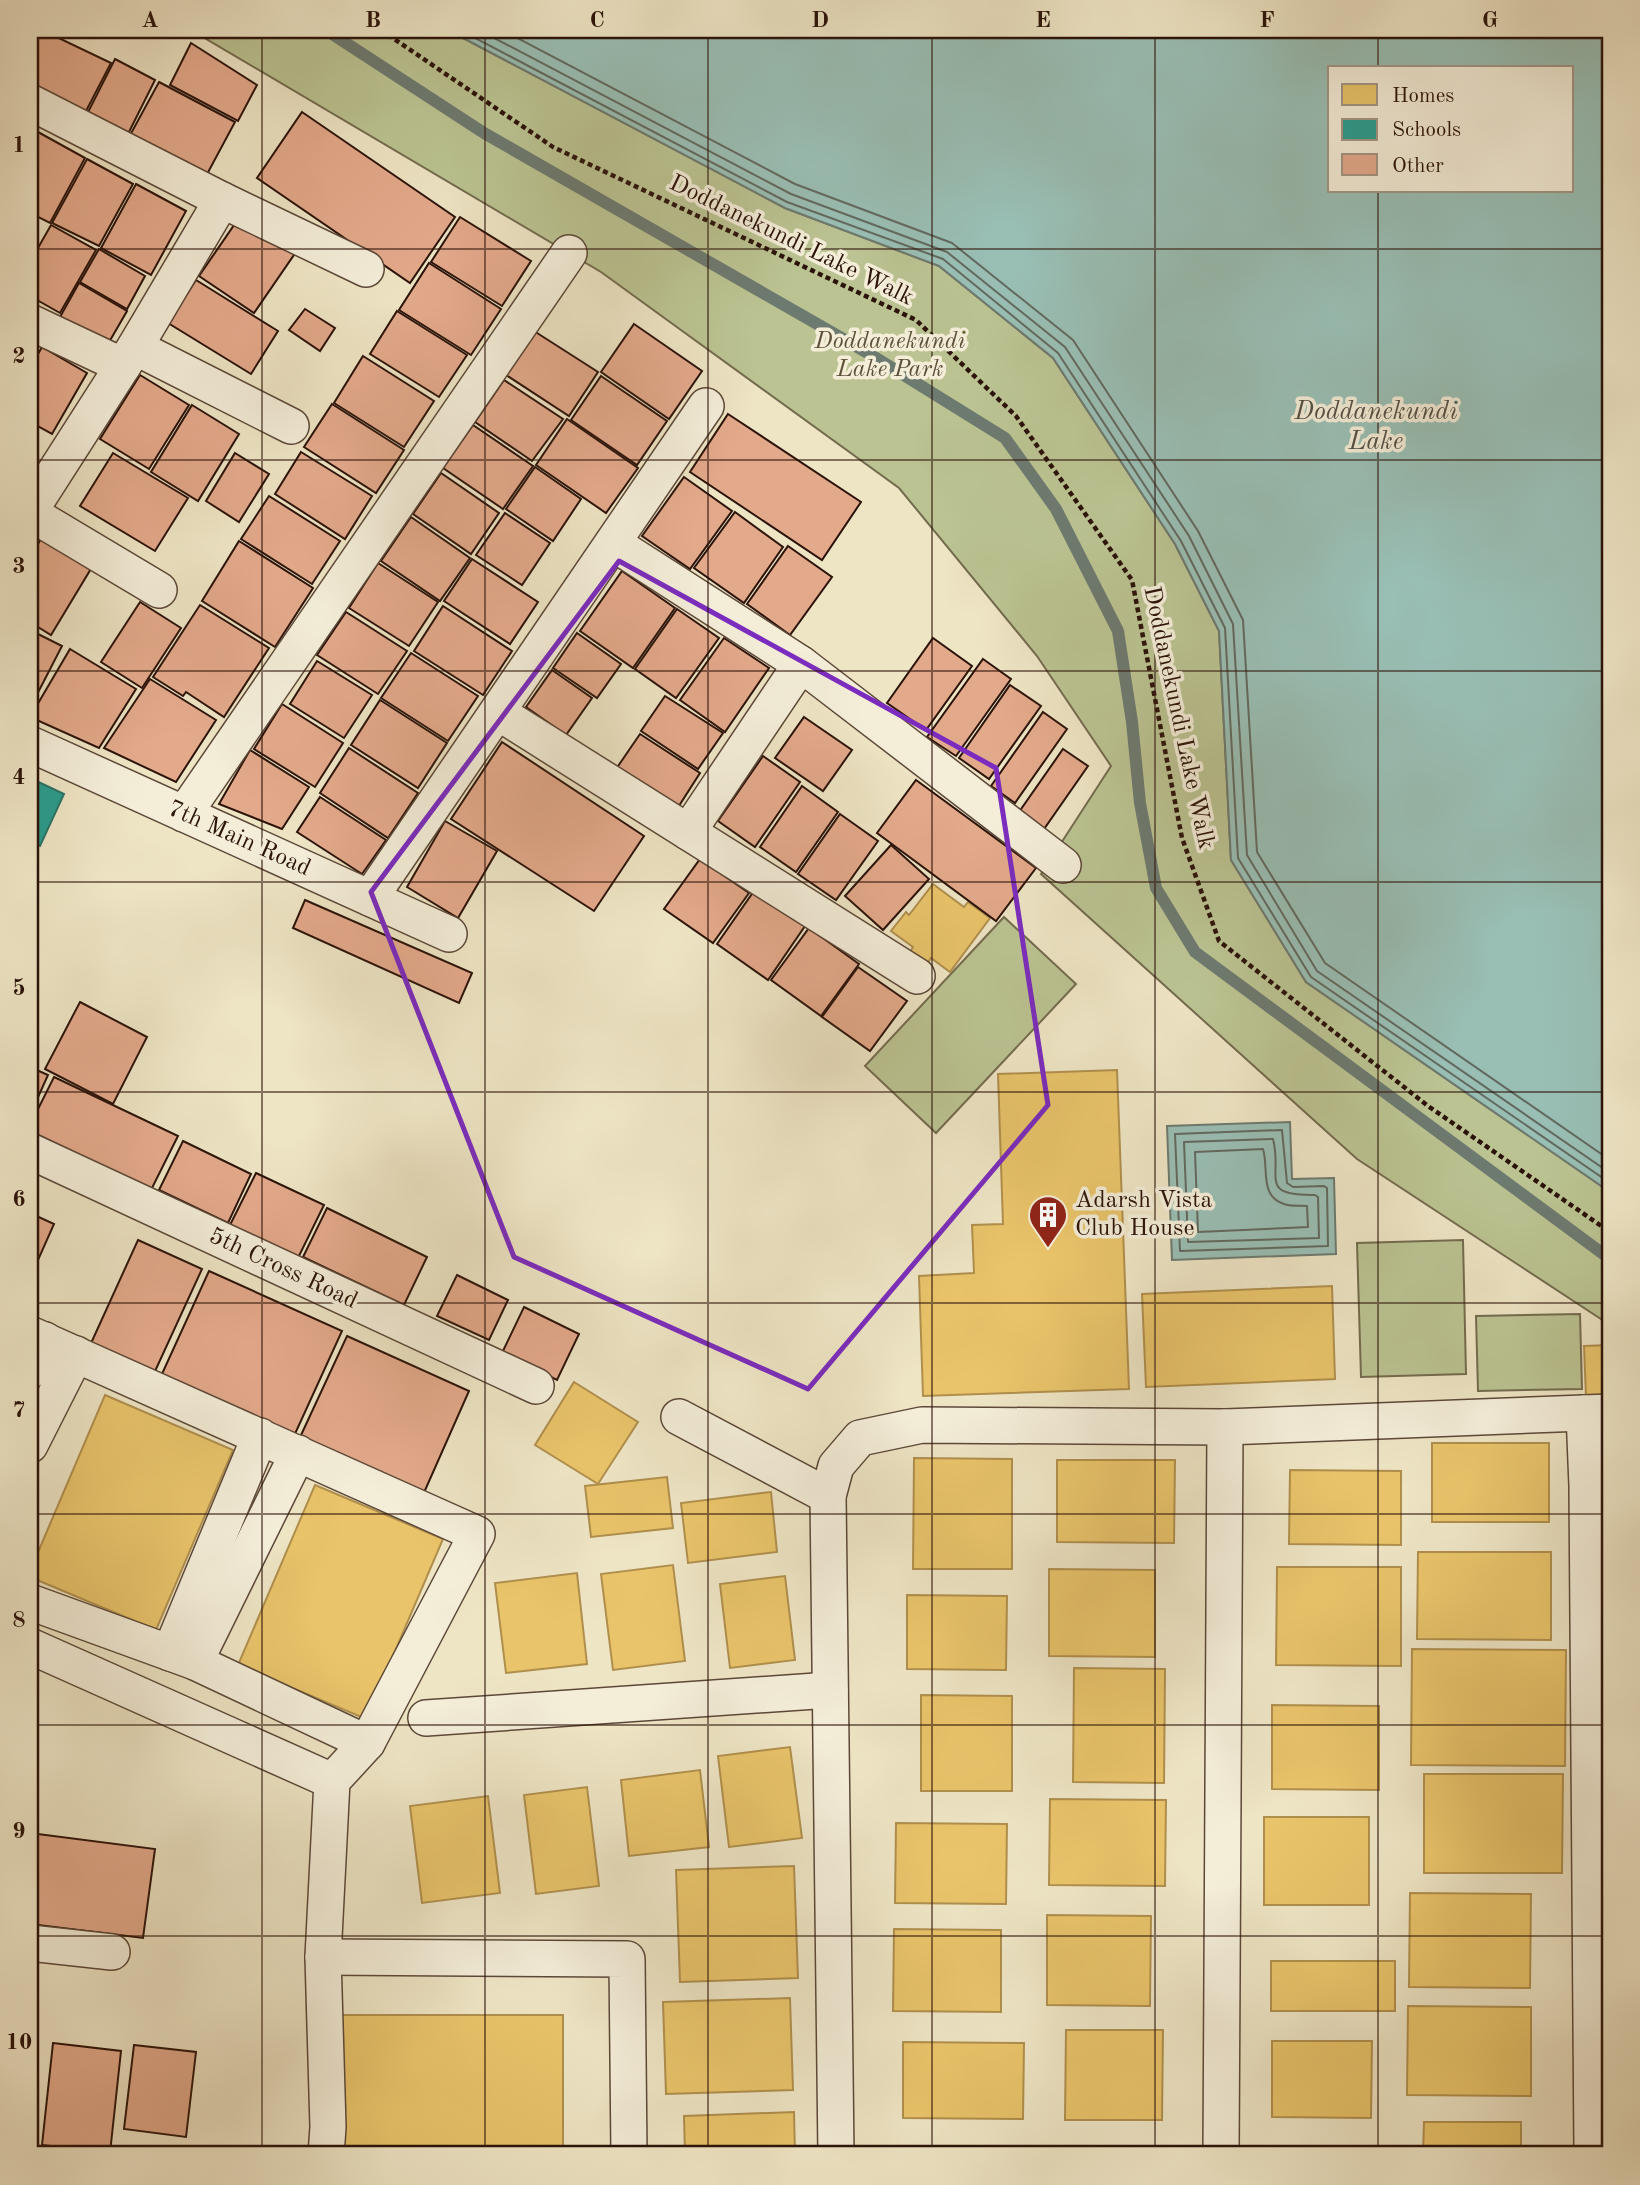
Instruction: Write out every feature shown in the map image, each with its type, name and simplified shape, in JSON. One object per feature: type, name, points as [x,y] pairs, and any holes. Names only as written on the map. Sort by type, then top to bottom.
[{"type":"street","points":[[30,102],[222,200],[366,269]]},
{"type":"street","points":[[159,590],[30,512],[129,357],[222,200]]},
{"type":"street","points":[[184,814],[569,253]]},
{"type":"street","points":[[30,322],[129,357],[291,426]]},
{"type":"street","points":[[370,898],[499,713],[706,406]]},
{"type":"street","points":[[613,543],[801,664],[1063,865]]},
{"type":"street","points":[[688,832],[801,664]]},
{"type":"street","points":[[499,713],[917,976]]},
{"type":"street","name":"7th Main Road","points":[[30,744],[449,934]]},
{"type":"street","name":"5th Cross Road","points":[[30,1151],[536,1386]]},
{"type":"street","points":[[30,1371],[50,1343]]},
{"type":"street","points":[[50,1343],[477,1534],[367,1743],[332,1781],[323,1956],[328,2127],[326,2155]]},
{"type":"street","points":[[30,1445],[50,1343]]},
{"type":"street","points":[[836,2155],[828,1496],[836,1466],[860,1438],[922,1425],[1225,1427],[1597,1412],[1587,1486],[1592,2155]]},
{"type":"street","points":[[679,1417],[828,1496]]},
{"type":"street","points":[[1221,2155],[1225,1427]]},
{"type":"street","points":[[183,1658],[260,1436]]},
{"type":"street","points":[[183,1658],[298,1453]]},
{"type":"street","points":[[30,1602],[183,1658],[367,1743]]},
{"type":"street","points":[[30,1646],[332,1781]]},
{"type":"street","points":[[426,1718],[830,1690]]},
{"type":"street","points":[[30,1943],[112,1952]]},
{"type":"street","points":[[323,1956],[628,1959],[629,2155]]},
{"type":"path","name":"Doddanekundi Lake Walk","points":[[381,30],[553,147],[916,320],[1017,416],[1132,580],[1182,838],[1219,941],[1428,1106],[1610,1232]]},
{"type":"highlighted area","points":[[619,561],[996,768],[1048,1105],[808,1389],[514,1257],[371,892]]},
{"type":"green space","name":"Doddanekundi Lake Park","points":[[191,30],[448,30],[785,208],[939,266],[1053,358],[1175,544],[1219,631],[1231,860],[1306,982],[1610,1192],[1610,1325],[1357,1159],[1041,874],[1111,766],[1037,656],[899,488],[601,272]]},
{"type":"green space","points":[[1004,917],[1076,984],[936,1133],[865,1066]]},
{"type":"green space","points":[[1463,1240],[1466,1374],[1361,1377],[1357,1243]]},
{"type":"green space","points":[[1580,1314],[1582,1389],[1478,1391],[1476,1316]]},
{"type":"water","name":"Doddanekundi Lake","points":[[448,30],[1610,30],[1610,1192],[1306,982],[1231,860],[1219,631],[1175,544],[1053,358],[939,266],[785,208]]},
{"type":"water","points":[[1290,1122],[1292,1179],[1334,1178],[1336,1254],[1172,1260],[1167,1126]]},
{"type":"building: Homes","points":[[933,884],[964,907],[968,902],[990,918],[950,972],[931,958],[927,964],[910,952],[913,947],[891,931],[906,912],[909,915]]},
{"type":"building: Homes","name":"Adarsh Vista Club House","points":[[1117,1070],[1129,1389],[923,1396],[919,1276],[974,1273],[972,1225],[1003,1224],[998,1074]]},
{"type":"building: Homes","points":[[1332,1286],[1335,1379],[1146,1387],[1142,1294]]},
{"type":"building: Homes","points":[[1610,1345],[1610,1396],[1586,1397],[1584,1346]]},
{"type":"building: Homes","points":[[574,1382],[638,1422],[598,1484],[535,1445]]},
{"type":"building: Homes","points":[[105,1395],[233,1450],[156,1630],[30,1577],[30,1571]]},
{"type":"building: Homes","points":[[1432,1443],[1549,1443],[1549,1522],[1432,1522]]},
{"type":"building: Homes","points":[[914,1458],[1012,1459],[1012,1569],[913,1569]]},
{"type":"building: Homes","points":[[1057,1460],[1175,1460],[1174,1543],[1057,1542]]},
{"type":"building: Homes","points":[[1290,1470],[1401,1471],[1401,1545],[1289,1544]]},
{"type":"building: Homes","points":[[667,1477],[673,1528],[591,1537],[585,1486]]},
{"type":"building: Homes","points":[[315,1485],[443,1539],[366,1719],[238,1665]]},
{"type":"building: Homes","points":[[771,1492],[777,1552],[688,1563],[681,1503]]},
{"type":"building: Homes","points":[[1418,1552],[1551,1552],[1551,1640],[1417,1639]]},
{"type":"building: Homes","points":[[673,1565],[685,1661],[613,1670],[601,1574]]},
{"type":"building: Homes","points":[[1277,1567],[1401,1567],[1401,1666],[1276,1665]]},
{"type":"building: Homes","points":[[1049,1569],[1155,1570],[1155,1657],[1049,1656]]},
{"type":"building: Homes","points":[[577,1573],[587,1664],[506,1673],[495,1583]]},
{"type":"building: Homes","points":[[785,1576],[795,1660],[730,1668],[720,1584]]},
{"type":"building: Homes","points":[[907,1595],[1007,1596],[1006,1670],[907,1669]]},
{"type":"building: Homes","points":[[1412,1649],[1566,1650],[1565,1766],[1411,1765]]},
{"type":"building: Homes","points":[[1074,1668],[1165,1669],[1164,1783],[1073,1782]]},
{"type":"building: Homes","points":[[921,1695],[1012,1696],[1012,1791],[921,1791]]},
{"type":"building: Homes","points":[[1272,1705],[1379,1706],[1379,1790],[1272,1789]]},
{"type":"building: Homes","points":[[790,1747],[802,1838],[729,1847],[718,1756]]},
{"type":"building: Homes","points":[[700,1770],[709,1847],[629,1856],[621,1780]]},
{"type":"building: Homes","points":[[1424,1774],[1563,1774],[1562,1873],[1424,1873]]},
{"type":"building: Homes","points":[[587,1787],[599,1886],[536,1894],[524,1795]]},
{"type":"building: Homes","points":[[488,1796],[500,1893],[422,1903],[410,1806]]},
{"type":"building: Homes","points":[[1050,1799],[1166,1800],[1165,1886],[1049,1885]]},
{"type":"building: Homes","points":[[1264,1817],[1369,1817],[1369,1905],[1264,1905]]},
{"type":"building: Homes","points":[[896,1823],[1007,1824],[1006,1904],[895,1903]]},
{"type":"building: Homes","points":[[794,1866],[798,1978],[680,1982],[676,1870]]},
{"type":"building: Homes","points":[[1410,1893],[1531,1894],[1530,1988],[1409,1987]]},
{"type":"building: Homes","points":[[1047,1915],[1151,1916],[1150,2006],[1047,2005]]},
{"type":"building: Homes","points":[[894,1929],[1001,1930],[1001,2012],[893,2011]]},
{"type":"building: Homes","points":[[1271,1961],[1395,1961],[1395,2011],[1271,2011]]},
{"type":"building: Homes","points":[[790,1998],[793,2090],[666,2094],[663,2002]]},
{"type":"building: Homes","points":[[1408,2006],[1531,2007],[1531,2096],[1407,2095]]},
{"type":"building: Homes","points":[[341,2015],[563,2015],[563,2155],[341,2155]]},
{"type":"building: Homes","points":[[1066,2030],[1163,2030],[1162,2120],[1065,2120]]},
{"type":"building: Homes","points":[[1272,2041],[1372,2041],[1371,2118],[1272,2117]]},
{"type":"building: Homes","points":[[903,2042],[1024,2043],[1023,2119],[903,2118]]},
{"type":"building: Homes","points":[[794,2112],[795,2155],[685,2155],[684,2116]]},
{"type":"building: Homes","points":[[1424,2122],[1521,2122],[1521,2155],[1423,2155]]},
{"type":"building: Homes","points":[[1057,2146],[1160,2147],[1160,2155],[1057,2155]]},
{"type":"building: Schools","points":[[30,778],[64,794],[40,846],[30,841]]},
{"type":"building: Other","points":[[30,30],[42,30],[111,63],[85,113],[30,85]]},
{"type":"building: Other","points":[[191,43],[257,85],[238,121],[170,85]]},
{"type":"building: Other","points":[[115,59],[155,80],[127,136],[86,116]]},
{"type":"building: Other","points":[[159,82],[235,122],[205,178],[129,137]]},
{"type":"building: Other","points":[[302,112],[455,217],[410,283],[257,178]]},
{"type":"building: Other","points":[[38,132],[85,158],[50,223],[30,213],[30,147]]},
{"type":"building: Other","points":[[87,159],[133,184],[99,246],[52,223]]},
{"type":"building: Other","points":[[136,184],[186,211],[151,275],[101,248]]},
{"type":"building: Other","points":[[241,215],[296,252],[254,313],[199,276]]},
{"type":"building: Other","points":[[460,217],[531,261],[502,306],[431,262]]},
{"type":"building: Other","points":[[51,225],[96,250],[60,313],[30,296],[30,262]]},
{"type":"building: Other","points":[[99,249],[145,276],[127,309],[80,282]]},
{"type":"building: Other","points":[[429,263],[501,309],[471,355],[399,310]]},
{"type":"building: Other","points":[[196,280],[278,331],[251,374],[168,323]]},
{"type":"building: Other","points":[[79,283],[127,311],[108,344],[60,317]]},
{"type":"building: Other","points":[[305,309],[335,328],[320,351],[289,330]]},
{"type":"building: Other","points":[[397,311],[467,355],[439,397],[370,354]]},
{"type":"building: Other","points":[[634,324],[702,371],[669,419],[601,372]]},
{"type":"building: Other","points":[[534,331],[598,372],[569,416],[506,375]]},
{"type":"building: Other","points":[[42,347],[87,373],[52,434],[30,422],[30,368]]},
{"type":"building: Other","points":[[363,356],[434,401],[404,447],[334,403]]},
{"type":"building: Other","points":[[140,375],[189,405],[149,469],[100,439]]},
{"type":"building: Other","points":[[601,376],[667,421],[637,465],[571,420]]},
{"type":"building: Other","points":[[504,380],[563,419],[532,461],[475,422]]},
{"type":"building: Other","points":[[332,404],[404,450],[376,493],[304,447]]},
{"type":"building: Other","points":[[192,405],[239,434],[198,501],[151,472]]},
{"type":"building: Other","points":[[728,414],[861,502],[822,560],[690,472]]},
{"type":"building: Other","points":[[567,419],[638,468],[606,513],[536,465]]},
{"type":"building: Other","points":[[473,425],[533,466],[503,509],[443,468]]},
{"type":"building: Other","points":[[301,452],[372,496],[345,539],[275,494]]},
{"type":"building: Other","points":[[113,453],[188,498],[155,551],[80,506]]},
{"type":"building: Other","points":[[235,453],[269,474],[239,522],[206,501]]},
{"type":"building: Other","points":[[535,467],[581,499],[553,541],[506,509]]},
{"type":"building: Other","points":[[441,473],[499,513],[471,554],[413,514]]},
{"type":"building: Other","points":[[684,477],[732,511],[690,569],[642,536]]},
{"type":"building: Other","points":[[269,496],[340,541],[312,584],[241,539]]},
{"type":"building: Other","points":[[735,512],[783,547],[744,603],[694,568]]},
{"type":"building: Other","points":[[505,513],[550,543],[522,585],[476,555]]},
{"type":"building: Other","points":[[411,517],[470,558],[440,601],[381,561]]},
{"type":"building: Other","points":[[42,537],[92,567],[51,635],[30,622],[30,558]]},
{"type":"building: Other","points":[[239,541],[313,588],[275,647],[202,601]]},
{"type":"building: Other","points":[[788,546],[832,577],[790,635],[747,604]]},
{"type":"building: Other","points":[[472,559],[538,602],[510,644],[444,601]]},
{"type":"building: Other","points":[[378,563],[438,602],[409,646],[349,608]]},
{"type":"building: Other","points":[[622,571],[675,608],[633,668],[580,631]]},
{"type":"building: Other","points":[[140,602],[181,628],[142,688],[101,662]]},
{"type":"building: Other","points":[[200,605],[269,648],[224,717],[186,692],[183,696],[153,677]]},
{"type":"building: Other","points":[[443,606],[512,651],[483,695],[414,651]]},
{"type":"building: Other","points":[[677,609],[719,638],[676,698],[635,669]]},
{"type":"building: Other","points":[[346,612],[407,651],[378,694],[317,655]]},
{"type":"building: Other","points":[[30,630],[62,646],[30,708]]},
{"type":"building: Other","points":[[577,633],[621,664],[597,698],[553,668]]},
{"type":"building: Other","points":[[724,638],[769,668],[725,732],[680,700]]},
{"type":"building: Other","points":[[933,638],[972,666],[926,730],[887,703]]},
{"type":"building: Other","points":[[70,649],[136,689],[99,748],[30,717]]},
{"type":"building: Other","points":[[411,653],[478,696],[448,741],[381,698]]},
{"type":"building: Other","points":[[983,659],[1011,679],[956,756],[927,737]]},
{"type":"building: Other","points":[[317,661],[372,695],[344,738],[290,704]]},
{"type":"building: Other","points":[[552,670],[592,698],[566,735],[526,707]]},
{"type":"building: Other","points":[[150,679],[216,720],[176,782],[104,748]]},
{"type":"building: Other","points":[[1010,685],[1041,706],[989,779],[959,758]]},
{"type":"building: Other","points":[[665,696],[723,733],[698,769],[641,731]]},
{"type":"building: Other","points":[[380,700],[447,743],[418,788],[351,745]]},
{"type":"building: Other","points":[[282,704],[343,743],[315,787],[254,749]]},
{"type":"building: Other","points":[[1043,712],[1067,729],[1015,803],[991,786]]},
{"type":"building: Other","points":[[804,717],[852,750],[823,791],[775,758]]},
{"type":"building: Other","points":[[640,734],[700,773],[675,812],[614,772]]},
{"type":"building: Other","points":[[502,742],[644,836],[594,911],[451,819]]},
{"type":"building: Other","points":[[349,748],[418,793],[388,838],[320,793]]},
{"type":"building: Other","points":[[1063,749],[1088,766],[1044,829],[1019,812]]},
{"type":"building: Other","points":[[250,750],[309,787],[282,829],[219,804]]},
{"type":"building: Other","points":[[763,756],[800,782],[755,847],[718,821]]},
{"type":"building: Other","points":[[916,780],[1036,868],[996,921],[877,833]]},
{"type":"building: Other","points":[[802,786],[838,812],[796,872],[760,847]]},
{"type":"building: Other","points":[[320,797],[386,840],[362,874],[297,832]]},
{"type":"building: Other","points":[[840,814],[878,841],[836,900],[798,874]]},
{"type":"building: Other","points":[[445,821],[497,851],[458,918],[407,887]]},
{"type":"building: Other","points":[[891,845],[929,879],[883,930],[845,896]]},
{"type":"building: Other","points":[[700,859],[749,893],[713,943],[664,909]]},
{"type":"building: Other","points":[[754,891],[805,926],[768,980],[717,944]]},
{"type":"building: Other","points":[[305,900],[472,973],[459,1003],[293,928]]},
{"type":"building: Other","points":[[809,928],[859,964],[821,1016],[771,980]]},
{"type":"building: Other","points":[[858,967],[907,1001],[870,1051],[822,1017]]},
{"type":"building: Other","points":[[80,1002],[147,1037],[113,1104],[45,1069]]},
{"type":"building: Other","points":[[30,1067],[48,1075],[30,1115]]},
{"type":"building: Other","points":[[54,1077],[178,1136],[151,1190],[30,1131],[30,1125]]},
{"type":"building: Other","points":[[183,1141],[251,1174],[228,1223],[159,1190]]},
{"type":"building: Other","points":[[256,1173],[324,1205],[298,1258],[230,1225]]},
{"type":"building: Other","points":[[327,1208],[427,1257],[404,1305],[303,1257]]},
{"type":"building: Other","points":[[30,1213],[54,1224],[30,1278]]},
{"type":"building: Other","points":[[138,1240],[202,1269],[151,1380],[87,1352]]},
{"type":"building: Other","points":[[209,1271],[342,1331],[289,1447],[156,1387]]},
{"type":"building: Other","points":[[457,1275],[508,1300],[489,1340],[437,1316]]},
{"type":"building: Other","points":[[524,1307],[579,1334],[557,1380],[502,1353]]},
{"type":"building: Other","points":[[347,1336],[469,1391],[419,1504],[295,1448]]},
{"type":"building: Other","points":[[30,1833],[155,1849],[143,1938],[30,1924]]},
{"type":"building: Other","points":[[53,2043],[121,2051],[110,2153],[42,2145]]},
{"type":"building: Other","points":[[134,2045],[196,2052],[186,2137],[124,2129]]},
{"type":"waterway","points":[[326,30],[484,133],[873,356],[1005,438],[1056,509],[1118,631],[1132,722],[1140,803],[1156,888],[1195,952],[1610,1259]]},
{"type":"place","name":"Adarsh Vista Club House","points":[[1048,1249]]}]
